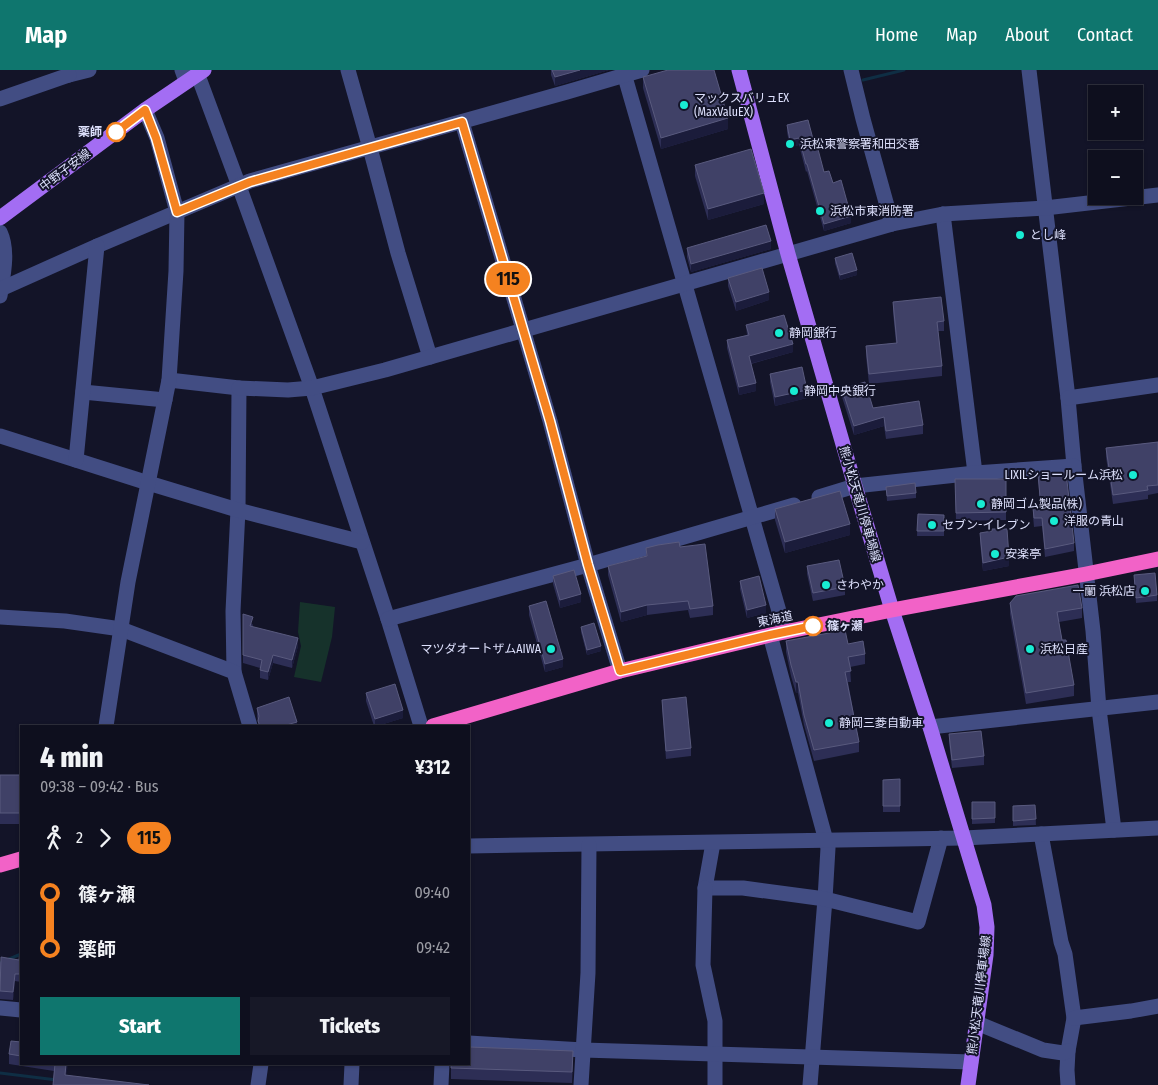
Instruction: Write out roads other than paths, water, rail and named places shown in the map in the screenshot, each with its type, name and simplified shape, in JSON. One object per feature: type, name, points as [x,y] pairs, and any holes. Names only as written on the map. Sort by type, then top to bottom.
[{"type":"highway","name":"東海道","points":[[436,725],[620,671],[778,633],[1158,559]]},
{"type":"highway","points":[[0,865],[20,859]]},
{"type":"main road","name":"熊小松天竜川停車場線","points":[[739,70],[788,254],[854,486],[984,905],[987,927],[986,955],[968,1085]]},
{"type":"main road","name":"中野子安線","points":[[0,218],[194,73]]},
{"type":"street","points":[[0,99],[68,73],[89,70]]},
{"type":"street","points":[[348,70],[398,253],[430,357]]},
{"type":"street","points":[[0,293],[97,246],[250,182],[567,92],[624,72],[642,70]]},
{"type":"street","points":[[850,70],[892,224]]},
{"type":"street","points":[[1029,70],[1068,398],[1093,631],[1099,709],[1114,830]]},
{"type":"street","points":[[624,72],[751,518],[828,848],[810,1085]]},
{"type":"street","points":[[194,73],[239,186],[312,388],[421,725]]},
{"type":"street","points":[[106,725],[128,582],[170,380],[177,212],[156,138],[145,110]]},
{"type":"street","points":[[462,122],[550,421],[588,565],[620,671]]},
{"type":"street","points":[[170,380],[239,388],[288,390],[312,388],[385,370],[892,224],[943,214],[1045,208],[1158,195]]},
{"type":"street","points":[[943,214],[975,473]]},
{"type":"street","points":[[0,232],[3,239],[5,262],[0,293]]},
{"type":"street","points":[[76,460],[97,246]]},
{"type":"street","points":[[1068,398],[1158,385]]},
{"type":"street","points":[[239,388],[238,510],[233,612],[234,672],[250,725]]},
{"type":"street","points":[[83,392],[166,400]]},
{"type":"street","points":[[0,436],[238,510],[362,542]]},
{"type":"street","points":[[388,620],[588,565],[854,486],[975,473],[1074,466]]},
{"type":"street","points":[[0,617],[65,621],[121,629],[234,672]]},
{"type":"street","points":[[930,727],[1158,702]]},
{"type":"street","points":[[470,846],[964,838],[1158,828]]},
{"type":"street","points":[[1041,834],[1061,942],[1065,954],[1074,1018],[1068,1051],[1068,1085]]},
{"type":"street","points":[[705,888],[743,888],[825,899],[918,922],[941,838]]},
{"type":"street","points":[[713,843],[705,888],[703,965],[715,1021],[715,1085]]},
{"type":"street","points":[[581,1085],[588,973],[588,845]]},
{"type":"street","points":[[1074,1018],[1158,1006]]},
{"type":"street","points":[[0,1008],[20,1010]]},
{"type":"street","points":[[977,1023],[1042,1050],[1063,1053],[1068,1051]]},
{"type":"street","points":[[470,1043],[582,1050],[971,1062]]},
{"type":"street","points":[[258,1085],[261,1065]]},
{"type":"street","points":[[351,1085],[352,1065]]},
{"type":"street","points":[[442,1065],[442,1085]]},
{"type":"waterway","points":[[863,80],[904,70]]},
{"type":"waterway","points":[[0,963],[20,954]]},
{"type":"waterway","points":[[0,1073],[57,1080]]},
{"type":"place","name":"マックスバリュEX (MaxValuEX)","points":[[684,105]]},
{"type":"place","name":"薬師","points":[[116,132]]},
{"type":"place","name":"浜松東警察署和田交番","points":[[790,144]]},
{"type":"place","name":"浜松市東消防署","points":[[820,211]]},
{"type":"place","name":"とし峰","points":[[1020,235]]},
{"type":"place","name":"静岡銀行","points":[[779,333]]},
{"type":"place","name":"静岡中央銀行","points":[[794,391]]},
{"type":"place","name":"LIXILショールーム浜松","points":[[1133,475]]},
{"type":"place","name":"静岡ゴム製品(株)","points":[[981,504]]},
{"type":"place","name":"洋服の青山","points":[[1054,521]]},
{"type":"place","name":"セブン-イレブン","points":[[932,525]]},
{"type":"place","name":"安楽亭","points":[[995,554]]},
{"type":"place","name":"さわやか","points":[[826,585]]},
{"type":"place","name":"一蘭 浜松店","points":[[1145,591]]},
{"type":"place","name":"篠ヶ瀬","points":[[813,626]]},
{"type":"place","name":"マツダオートザムAIWA","points":[[551,649]]},
{"type":"place","name":"浜松日産","points":[[1030,649]]},
{"type":"place","name":"静岡三菱自動車","points":[[829,723]]}]
